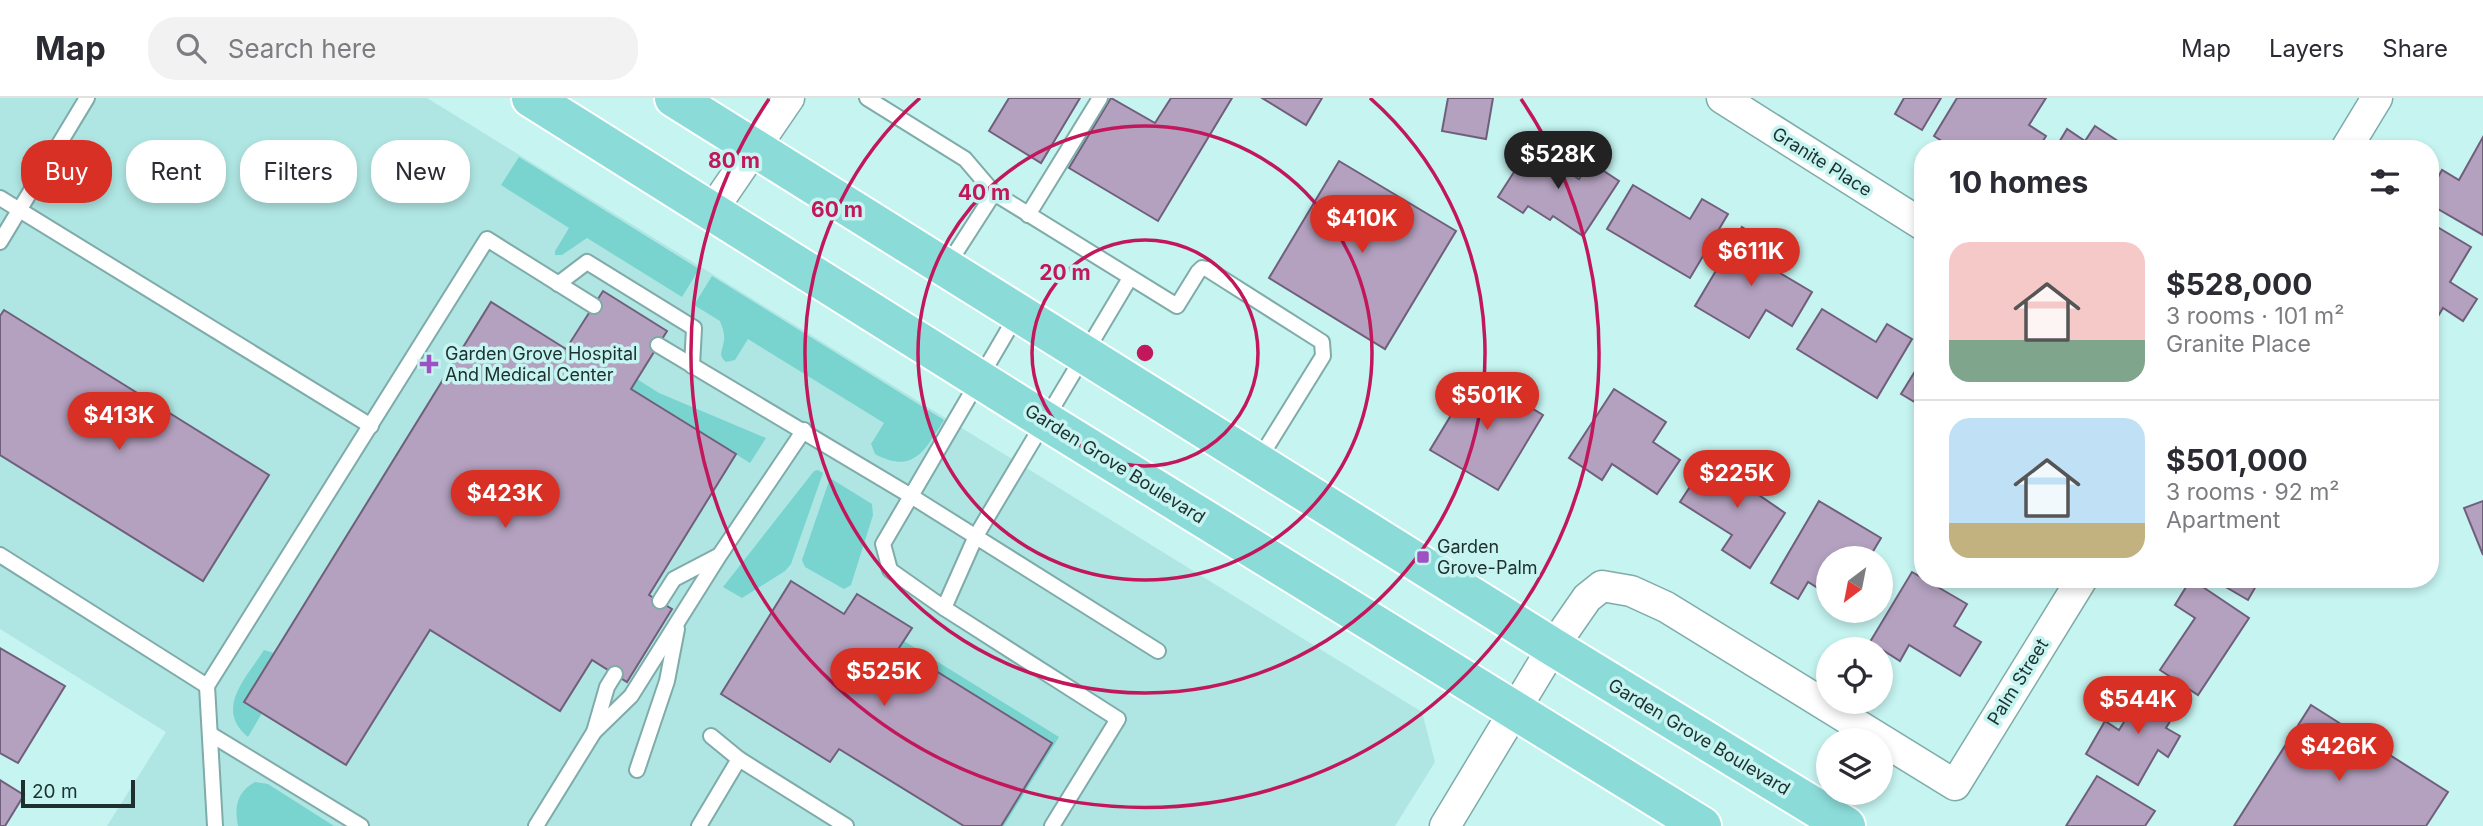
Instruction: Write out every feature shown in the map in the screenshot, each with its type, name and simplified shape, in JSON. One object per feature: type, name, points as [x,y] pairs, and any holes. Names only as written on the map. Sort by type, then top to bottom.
[{"type":"main road","name":"Garden Grove Boulevard","points":[[531,98],[979,380],[1702,826]]},
{"type":"main road","name":"Garden Grove Boulevard","points":[[674,98],[1553,648],[1846,826]]},
{"type":"street","points":[[711,212],[789,98]]},
{"type":"street","name":"Granite Place","points":[[1722,98],[1914,219]]},
{"type":"street","points":[[2351,140],[2377,98]]},
{"type":"street","name":"Palm Street","points":[[1553,648],[1587,598],[1602,586],[1631,591],[1666,607],[1955,786],[2076,588]]},
{"type":"street","points":[[1445,826],[1553,648]]},
{"type":"lane","points":[[0,242],[87,98]]},
{"type":"lane","points":[[867,98],[965,159],[994,193],[1177,306],[1198,272],[1207,268],[1322,342],[1323,356],[1258,462]]},
{"type":"lane","points":[[1028,215],[1100,98]]},
{"type":"lane","points":[[947,267],[994,193]]},
{"type":"lane","points":[[0,198],[371,426]]},
{"type":"lane","points":[[215,826],[207,686],[486,239],[594,306]]},
{"type":"lane","points":[[558,284],[587,262],[599,269],[694,328],[692,366]]},
{"type":"lane","points":[[944,608],[976,536],[1130,278]]},
{"type":"lane","points":[[1018,312],[883,544],[890,570],[944,608],[1118,719],[1052,826]]},
{"type":"lane","points":[[658,345],[911,495],[1158,651]]},
{"type":"lane","points":[[536,826],[594,732],[631,696],[719,556],[804,430]]},
{"type":"lane","points":[[0,555],[207,686]]},
{"type":"lane","points":[[660,601],[674,579],[719,556]]},
{"type":"lane","points":[[637,770],[667,681],[679,621]]},
{"type":"lane","points":[[594,732],[607,687],[615,674]]},
{"type":"lane","points":[[210,734],[361,826]]},
{"type":"lane","points":[[711,736],[740,759],[846,826]]},
{"type":"lane","points":[[699,826],[740,759]]},
{"type":"shaded area","name":"Garden Grove Hospital And Medical Center","points":[[0,98],[427,98],[1422,712],[1435,762],[1395,826],[107,826],[166,732],[0,629]]},
{"type":"shaded area","points":[[519,157],[699,269],[682,297],[587,238],[562,255],[555,255],[569,228],[501,185]]},
{"type":"shaded area","points":[[712,276],[944,420],[931,441],[917,456],[909,460],[888,460],[875,454],[871,444],[884,423],[748,339],[735,360],[726,362],[721,355],[724,337],[720,321],[694,305]]},
{"type":"shaded area","points":[[637,379],[659,393],[766,438],[750,463],[631,389]]},
{"type":"shaded area","points":[[814,471],[823,473],[791,564],[785,571],[742,598],[723,587]]},
{"type":"shaded area","points":[[830,478],[872,504],[873,515],[851,585],[844,589],[805,567],[802,560]]},
{"type":"shaded area","points":[[904,641],[1059,737],[1004,826],[1001,826],[1052,743],[899,648]]},
{"type":"shaded area","points":[[264,650],[274,653],[244,702],[262,713],[248,737],[238,726],[233,705],[242,682]]},
{"type":"shaded area","points":[[255,782],[268,784],[334,826],[238,826],[238,800],[244,790]]},
{"type":"building","points":[[1009,98],[1080,98],[1041,163],[989,131]]},
{"type":"building","points":[[1111,98],[1155,123],[1171,98],[1232,98],[1158,221],[1069,168]]},
{"type":"building","points":[[1262,98],[1322,98],[1306,125]]},
{"type":"building","points":[[1448,98],[1493,98],[1486,139],[1442,131]]},
{"type":"building","points":[[1904,98],[1941,98],[1922,130],[1895,114]]},
{"type":"building","points":[[1957,98],[2046,98],[2029,125],[2046,136],[2044,140],[1940,140],[1934,136]]},
{"type":"building","points":[[2095,126],[2116,140],[2086,140]]},
{"type":"building","points":[[2067,129],[2084,140],[2060,140]]},
{"type":"building","points":[[2483,137],[2483,235],[2439,210],[2439,175],[2442,170],[2459,180]]},
{"type":"building","points":[[1530,147],[1579,179],[1590,162],[1619,181],[1583,236],[1553,216],[1550,220],[1528,206],[1523,213],[1498,197]]},
{"type":"building","points":[[1339,161],[1456,231],[1385,349],[1269,278]]},
{"type":"building","points":[[1633,185],[1690,219],[1702,199],[1728,214],[1690,278],[1607,229]]},
{"type":"building","points":[[1742,227],[1768,243],[1758,260],[1812,292],[1792,326],[1766,310],[1749,338],[1695,306]]},
{"type":"building","points":[[2439,228],[2471,247],[2450,282],[2477,299],[2463,321],[2443,308],[2439,315]]},
{"type":"building","points":[[603,291],[667,331],[631,389],[736,454],[649,595],[672,609],[627,682],[592,660],[560,711],[430,630],[346,765],[244,702],[491,302],[566,349]]},
{"type":"building","points":[[1822,309],[1876,342],[1887,324],[1912,339],[1877,398],[1797,349]]},
{"type":"building","points":[[4,310],[269,475],[203,581],[0,455],[0,316]]},
{"type":"building","points":[[1914,373],[1914,402],[1901,394]]},
{"type":"building","points":[[1476,374],[1543,415],[1498,490],[1430,450]]},
{"type":"building","points":[[1614,389],[1666,422],[1653,442],[1680,460],[1657,494],[1612,464],[1602,480],[1569,458]]},
{"type":"building","points":[[1755,457],[1772,467],[1756,493],[1785,513],[1750,568],[1722,550],[1732,535],[1680,502],[1703,467],[1735,488]]},
{"type":"building","points":[[1819,501],[1881,538],[1876,546],[1816,546],[1816,587],[1808,582],[1798,599],[1771,583]]},
{"type":"building","points":[[2483,501],[2483,555],[2464,508]]},
{"type":"building","points":[[1912,572],[1914,588],[1940,588],[1967,604],[1954,626],[1981,642],[1960,676],[1909,645],[1900,661],[1893,657],[1893,637],[1873,637],[1881,623],[1894,623],[1894,602]]},
{"type":"building","points":[[791,581],[844,614],[857,594],[912,628],[899,648],[1052,743],[1001,826],[964,826],[839,749],[830,762],[721,694]]},
{"type":"building","points":[[2185,588],[2204,588],[2249,618],[2198,695],[2160,670],[2195,618],[2175,605]]},
{"type":"building","points":[[2227,588],[2255,588],[2248,600]]},
{"type":"building","points":[[0,648],[65,686],[18,763],[0,753]]},
{"type":"building","points":[[2148,683],[2181,703],[2166,728],[2180,736],[2168,757],[2158,750],[2138,785],[2086,754],[2105,721],[2119,730]]},
{"type":"building","points":[[2311,705],[2448,792],[2426,826],[2234,826]]},
{"type":"building","points":[[2097,776],[2155,811],[2145,826],[2066,826]]},
{"type":"building","points":[[0,780],[24,795],[5,826],[0,826]]},
{"type":"place","name":"Garden Grove Hospital And Medical Center","points":[[429,364]]},
{"type":"place","name":"Garden Grove-Palm","points":[[1423,557]]}]
